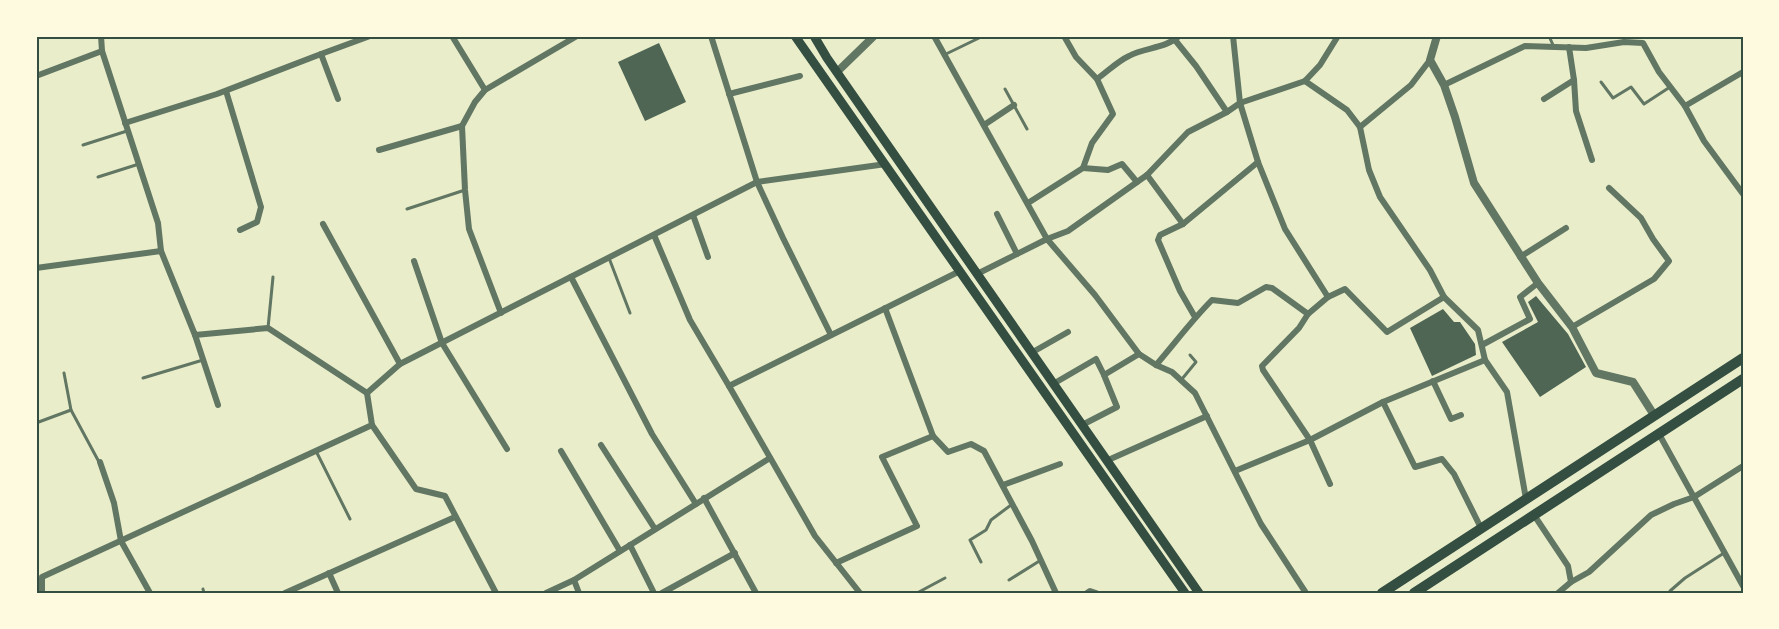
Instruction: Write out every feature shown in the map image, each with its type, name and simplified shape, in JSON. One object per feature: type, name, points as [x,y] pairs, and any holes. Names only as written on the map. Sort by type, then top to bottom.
[{"type":"main road","points":[[795,36],[1185,593]]},
{"type":"main road","points":[[815,36],[837,72],[1199,593]]},
{"type":"main road","points":[[1382,593],[1743,358]]},
{"type":"main road","points":[[1414,593],[1743,379]]},
{"type":"street","points":[[101,36],[102,51],[158,223],[161,251],[195,335],[218,405]]},
{"type":"street","points":[[125,123],[226,91],[370,36]]},
{"type":"street","points":[[452,36],[484,90]]},
{"type":"street","points":[[501,312],[469,229],[462,126],[484,90],[577,36]]},
{"type":"street","points":[[711,36],[757,182],[831,335]]},
{"type":"street","points":[[837,72],[874,36]]},
{"type":"street","points":[[934,36],[1047,238],[1095,295],[1139,354],[1172,372],[1195,393],[1261,524],[1306,593]]},
{"type":"street","points":[[1064,36],[1076,57],[1097,79],[1113,114],[1092,143],[1083,168]]},
{"type":"street","points":[[1233,36],[1240,104],[1258,162],[1285,229],[1328,297]]},
{"type":"street","points":[[977,274],[1047,238],[1068,231],[1147,175],[1188,132],[1240,104],[1305,81],[1320,66],[1338,36]]},
{"type":"street","points":[[1360,127],[1411,86],[1430,60],[1437,36]]},
{"type":"street","points":[[1097,79],[1130,55],[1160,47],[1177,38],[1227,112]]},
{"type":"street","points":[[1444,85],[1525,46],[1586,48],[1624,42],[1643,43],[1659,72],[1685,106],[1704,141],[1743,194]]},
{"type":"street","points":[[1569,47],[1576,111],[1592,160]]},
{"type":"street","points":[[36,76],[102,51]]},
{"type":"street","points":[[321,54],[338,99]]},
{"type":"street","points":[[1430,60],[1444,85],[1474,183],[1520,257],[1572,327],[1596,373],[1634,382],[1654,416]]},
{"type":"street","points":[[1685,106],[1743,72]]},
{"type":"street","points":[[729,94],[800,76]]},
{"type":"street","points":[[1544,99],[1574,80]]},
{"type":"street","points":[[1305,81],[1347,110],[1360,127],[1369,170],[1380,197],[1430,270],[1444,297],[1478,330],[1485,360],[1507,392],[1526,499]]},
{"type":"street","points":[[226,91],[261,207],[257,222],[240,230]]},
{"type":"street","points":[[984,125],[1014,105]]},
{"type":"street","points":[[379,150],[462,126]]},
{"type":"street","points":[[1195,317],[1180,291],[1158,240],[1160,235],[1183,224],[1258,162]]},
{"type":"street","points":[[1028,203],[1083,168],[1108,170],[1122,164],[1137,182]]},
{"type":"street","points":[[367,393],[400,364],[757,182],[886,165]]},
{"type":"street","points":[[1147,175],[1183,224]]},
{"type":"street","points":[[1572,327],[1654,279],[1669,261],[1641,218],[1609,188]]},
{"type":"street","points":[[997,214],[1017,254]]},
{"type":"street","points":[[693,215],[708,257]]},
{"type":"street","points":[[323,224],[400,364]]},
{"type":"street","points":[[1520,257],[1566,228]]},
{"type":"street","points":[[654,235],[690,320],[815,536],[860,593]]},
{"type":"street","points":[[36,268],[161,251]]},
{"type":"street","points":[[414,261],[442,343],[507,449]]},
{"type":"street","points":[[729,386],[960,271]]},
{"type":"street","points":[[571,277],[652,434],[696,504]]},
{"type":"street","points":[[1482,345],[1530,319],[1520,297],[1538,283]]},
{"type":"street","points":[[1156,365],[1212,300],[1238,303],[1266,286],[1308,314]]},
{"type":"street","points":[[1330,484],[1310,440],[1262,366],[1299,328],[1308,314],[1328,297],[1345,290],[1387,332],[1444,297]]},
{"type":"street","points":[[885,308],[933,436],[948,452],[972,444],[984,451],[1056,593]]},
{"type":"street","points":[[195,335],[267,328],[367,393],[372,425],[416,489],[445,496],[496,593]]},
{"type":"street","points":[[1031,353],[1068,332]]},
{"type":"street","points":[[1104,375],[1139,354]]},
{"type":"street","points":[[1053,384],[1096,359],[1117,407],[1082,425]]},
{"type":"street","points":[[1235,471],[1310,440],[1383,402],[1485,360]]},
{"type":"street","points":[[1433,381],[1451,419],[1461,415]]},
{"type":"street","points":[[1383,402],[1415,467],[1442,459],[1454,474],[1481,528]]},
{"type":"street","points":[[1106,461],[1207,416]]},
{"type":"street","points":[[42,593],[39,577],[372,425]]},
{"type":"street","points":[[1659,434],[1743,586]]},
{"type":"street","points":[[836,563],[917,526],[882,457],[933,436]]},
{"type":"street","points":[[601,445],[655,529]]},
{"type":"street","points":[[561,451],[620,551]]},
{"type":"street","points":[[546,593],[574,580],[770,458]]},
{"type":"street","points":[[100,462],[114,503],[121,541],[150,593]]},
{"type":"street","points":[[1003,485],[1060,464]]},
{"type":"street","points":[[1558,593],[1571,582],[1589,572],[1651,515],[1694,497],[1743,466]]},
{"type":"street","points":[[704,498],[756,593]]},
{"type":"street","points":[[1534,515],[1568,566],[1571,582]]},
{"type":"street","points":[[285,593],[455,517]]},
{"type":"street","points":[[630,545],[654,593]]},
{"type":"street","points":[[662,593],[735,553]]},
{"type":"street","points":[[329,573],[338,593]]},
{"type":"street","points":[[574,580],[579,593]]},
{"type":"street","points":[[1087,593],[1090,591],[1096,593]]},
{"type":"lane","points":[[1549,36],[1553,46]]},
{"type":"lane","points":[[945,55],[979,38]]},
{"type":"lane","points":[[1600,82],[1613,98],[1631,87],[1644,104],[1671,87]]},
{"type":"lane","points":[[1005,89],[1027,129]]},
{"type":"lane","points":[[83,145],[128,131]]},
{"type":"lane","points":[[98,177],[139,164]]},
{"type":"lane","points":[[407,209],[465,190]]},
{"type":"lane","points":[[609,258],[630,313]]},
{"type":"lane","points":[[267,328],[273,277]]},
{"type":"lane","points":[[1180,381],[1196,363],[1190,355]]},
{"type":"lane","points":[[143,378],[203,360]]},
{"type":"lane","points":[[64,373],[71,410],[100,462]]},
{"type":"lane","points":[[36,423],[71,410]]},
{"type":"lane","points":[[316,451],[350,519]]},
{"type":"lane","points":[[981,562],[970,540],[986,530],[991,520],[1012,504]]},
{"type":"lane","points":[[1670,591],[1685,578],[1724,553]]},
{"type":"lane","points":[[1009,580],[1041,560]]},
{"type":"lane","points":[[917,593],[945,578]]},
{"type":"building","points":[[659,43],[686,102],[645,121],[618,62]]},
{"type":"building","points":[[1536,296],[1568,334],[1586,367],[1540,397],[1502,342],[1538,322],[1528,302]]},
{"type":"building","points":[[1443,309],[1454,322],[1460,322],[1475,344],[1476,355],[1432,376],[1410,328]]}]
